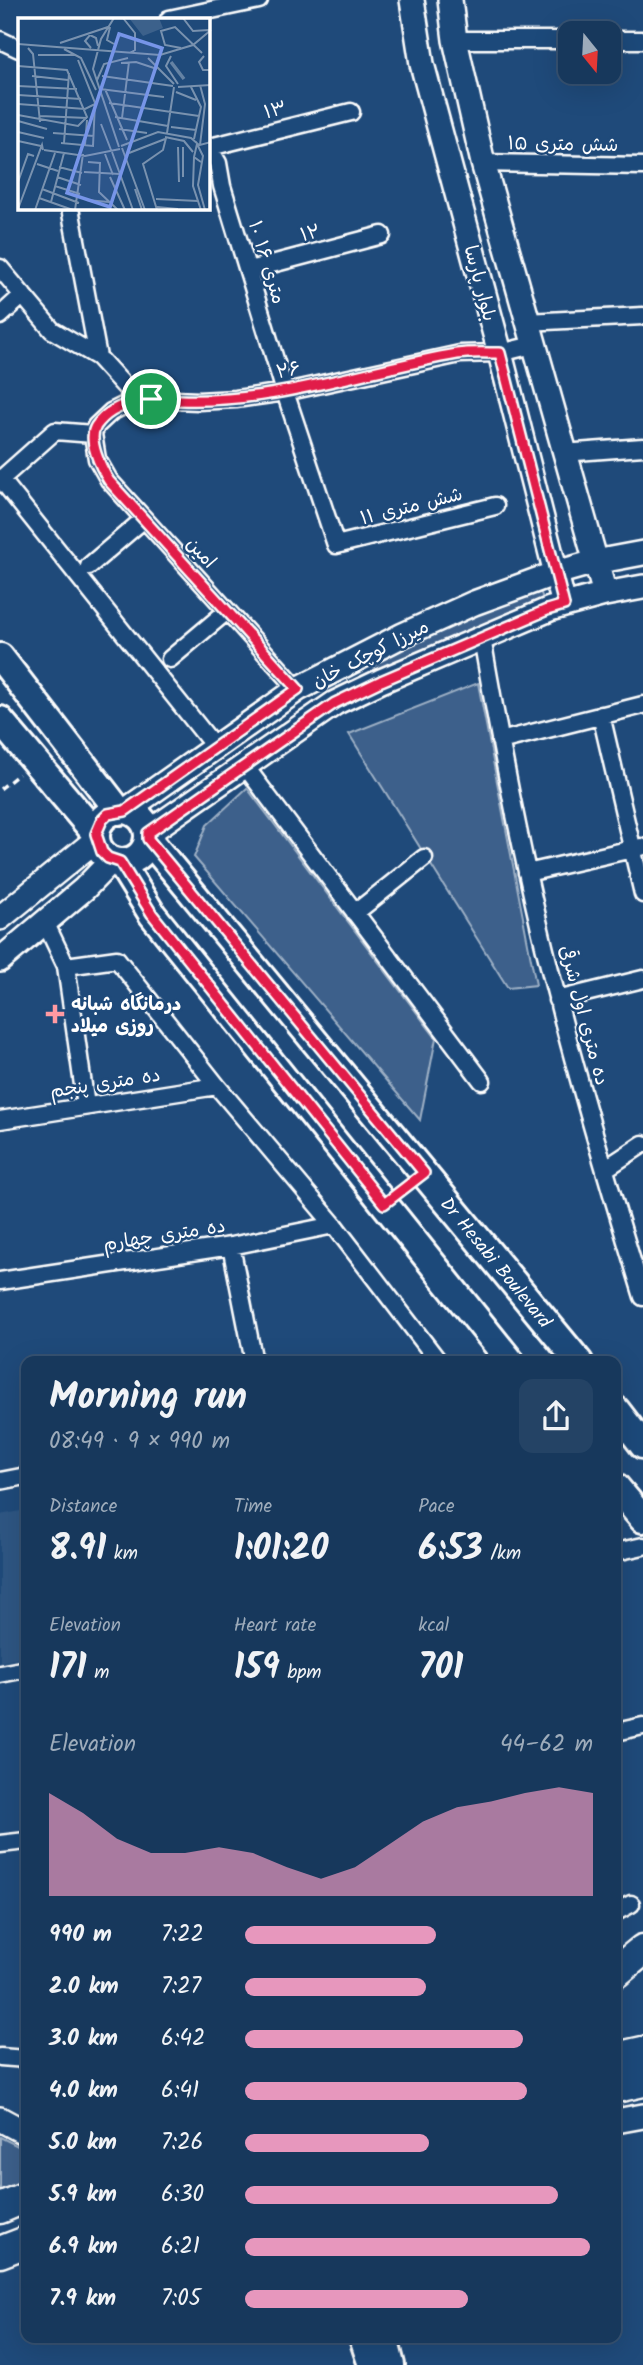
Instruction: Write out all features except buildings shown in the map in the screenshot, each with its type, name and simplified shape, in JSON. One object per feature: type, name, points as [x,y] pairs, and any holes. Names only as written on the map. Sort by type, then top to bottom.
[{"type":"highway","points":[[621,1968],[643,1950]]},
{"type":"highway","points":[[621,2057],[643,2052]]},
{"type":"highway","points":[[621,2086],[643,2081]]},
{"type":"highway","points":[[0,2208],[21,2199]]},
{"type":"highway","points":[[0,2252],[21,2244]]},
{"type":"main road","name":"بلوار پارسا","points":[[412,0],[422,64],[564,605]]},
{"type":"main road","name":"بلوار پارسا","points":[[450,0],[455,40],[483,163],[605,594]]},
{"type":"main road","name":"میرزا کوچک خان","points":[[122,811],[308,684],[364,655],[474,603],[556,573],[643,553]]},
{"type":"main road","name":"میرزا کوچک خان","points":[[148,836],[335,703],[550,609],[643,587]]},
{"type":"main road","points":[[364,655],[378,682]]},
{"type":"main road","points":[[0,657],[122,811],[140,818],[148,836],[145,849],[139,856],[132,860],[116,861],[0,960]]},
{"type":"main road","points":[[308,684],[335,703]]},
{"type":"main road","points":[[0,720],[96,836],[102,852],[116,861],[152,914],[506,1356]]},
{"type":"main road","points":[[0,918],[96,836],[102,820],[108,814],[122,811]]},
{"type":"main road","name":"Dr Hesabi Boulevard","points":[[148,836],[574,1356]]},
{"type":"main road","points":[[621,1416],[643,1445]]},
{"type":"main road","points":[[621,1493],[643,1519]]},
{"type":"main road","points":[[621,2120],[643,2116]]},
{"type":"main road","points":[[0,2119],[21,2130]]},
{"type":"main road","points":[[365,2343],[372,2365]]},
{"type":"main road","points":[[385,2343],[391,2365]]},
{"type":"street","points":[[174,18],[259,0]]},
{"type":"street","points":[[0,40],[18,49]]},
{"type":"street","points":[[455,40],[558,40]]},
{"type":"street","points":[[621,40],[643,40]]},
{"type":"street","name":"۱۳","points":[[210,146],[351,112]]},
{"type":"street","name":"۱۰ متری ۱۶","points":[[210,148],[218,163],[222,186],[285,392],[336,545]]},
{"type":"street","name":"شش متری ۱۵","points":[[483,163],[643,166]]},
{"type":"street","points":[[70,210],[98,356]]},
{"type":"street","name":"۱۲","points":[[249,270],[382,235]]},
{"type":"street","points":[[0,268],[52,330],[98,356],[138,401]]},
{"type":"street","points":[[0,316],[23,295]]},
{"type":"street","points":[[527,322],[643,316]]},
{"type":"street","name":"۲۶","points":[[93,434],[96,426],[111,412],[138,401],[236,399],[285,392],[460,354],[500,353],[533,345]]},
{"type":"street","points":[[93,434],[55,430],[1,479],[214,746]]},
{"type":"street","name":"امین","points":[[93,434],[97,459],[109,481],[227,611],[308,684]]},
{"type":"street","points":[[563,453],[643,447]]},
{"type":"street","name":"شش متری ۱۱","points":[[336,545],[495,506]]},
{"type":"street","points":[[89,566],[144,519]]},
{"type":"street","points":[[170,659],[227,611]]},
{"type":"street","name":"ده متری اول شرقی","points":[[482,638],[527,873],[557,1000],[643,1297]]},
{"type":"street","points":[[500,741],[643,705]]},
{"type":"street","points":[[601,715],[638,847],[643,894]]},
{"type":"street","points":[[245,766],[482,1080]]},
{"type":"street","points":[[527,873],[638,847]]},
{"type":"street","points":[[355,912],[424,858]]},
{"type":"street","points":[[45,922],[66,966],[86,1106]]},
{"type":"street","points":[[66,966],[117,959],[217,1086],[334,1225],[434,1356]]},
{"type":"street","points":[[557,1000],[643,979]]},
{"type":"street","name":"ده متری پنجم","points":[[0,1120],[217,1086]]},
{"type":"street","points":[[605,1169],[643,1144]]},
{"type":"street","name":"ده متری چهارم","points":[[0,1280],[231,1246],[334,1225]]},
{"type":"street","points":[[231,1246],[253,1356]]},
{"type":"street","points":[[0,1481],[21,1477]]},
{"type":"street","points":[[621,1551],[643,1546]]},
{"type":"street","points":[[0,1674],[21,1670]]},
{"type":"street","points":[[621,1731],[643,1726]]},
{"type":"street","points":[[0,1844],[21,1842]]},
{"type":"street","points":[[621,1909],[631,1904]]},
{"type":"street","points":[[0,2057],[21,2059]]},
{"type":"shaded area","points":[[538,585],[547,610],[381,681],[370,660]]},
{"type":"shaded area","points":[[478,683],[536,985],[508,988],[349,734]]},
{"type":"shaded area","points":[[247,788],[436,1038],[420,1120],[194,857],[207,825]]},
{"type":"shaded area","points":[[21,1511],[21,1658],[0,1662],[0,1515]]},
{"type":"shaded area","points":[[0,2137],[21,2148],[21,2185],[0,2194]]},
{"type":"place","name":"درمانگاه شبانه روزی میلاد","points":[[55,1014]]},
{"type":"route","points":[[500,353],[564,605],[381,681],[335,703],[148,833],[148,839],[424,1173],[384,1204],[152,914],[120,862],[108,858],[97,845],[98,828],[108,814],[125,811],[298,689],[109,481],[97,459],[93,434],[96,426],[111,412],[129,403],[151,399],[236,399],[285,392],[460,354],[500,353]]}]
